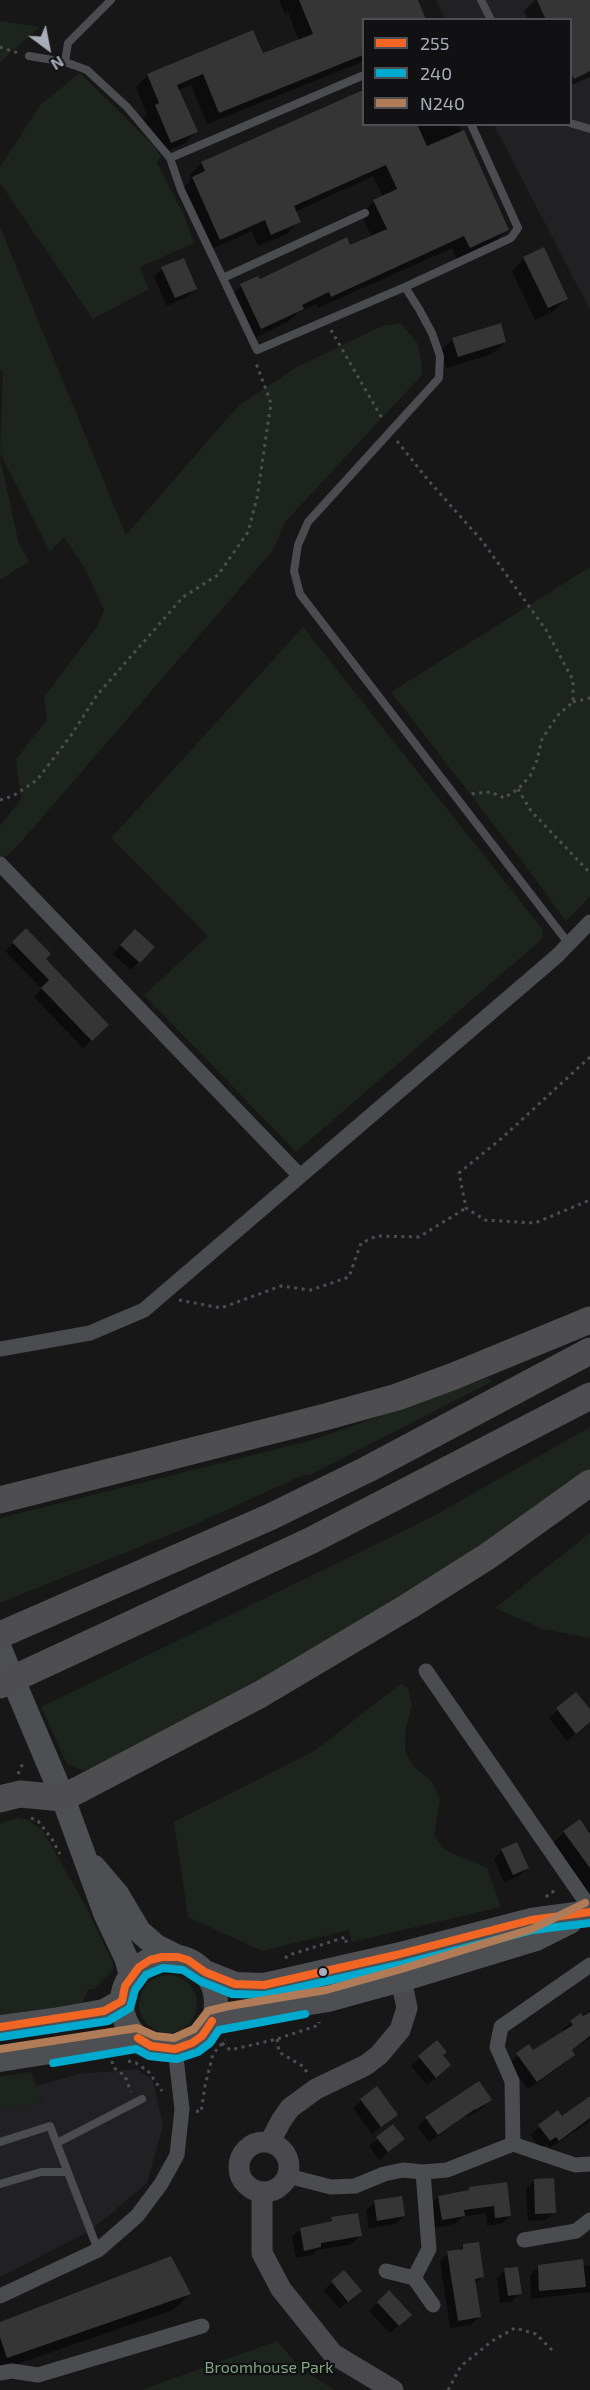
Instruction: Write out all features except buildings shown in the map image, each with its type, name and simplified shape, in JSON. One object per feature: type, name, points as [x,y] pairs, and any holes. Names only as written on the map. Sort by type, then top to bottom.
[{"type":"highway","points":[[507,1354],[590,1308]]},
{"type":"highway","points":[[0,1500],[397,1397],[590,1320]]},
{"type":"highway","points":[[0,1635],[270,1517],[378,1464],[590,1351]]},
{"type":"highway","points":[[0,1685],[397,1498],[590,1396]]},
{"type":"highway","points":[[10,1796],[63,1798],[261,1694],[333,1653],[488,1556],[590,1483]]},
{"type":"highway","points":[[0,1677],[222,1582]]},
{"type":"main road","points":[[0,1648],[32,1751],[63,1798],[75,1859],[105,1913],[127,1960],[131,1976]]},
{"type":"main road","points":[[75,1859],[117,1894],[139,1931],[156,1946],[205,1972],[235,1984],[264,1985],[396,1955],[531,1920],[590,1911]]},
{"type":"main road","points":[[212,2021],[328,2000],[401,1980],[536,1939],[590,1911]]},
{"type":"main road","points":[[178,1957],[150,1960],[131,1976],[125,1986],[122,2001],[128,2026],[138,2038],[151,2046],[175,2049],[192,2043],[202,2036],[212,2021],[215,1998],[212,1984],[205,1972]]},
{"type":"main road","points":[[0,2027],[104,2011],[122,2001]]},
{"type":"main road","points":[[0,2060],[138,2038]]},
{"type":"street","points":[[0,864],[300,1176]]},
{"type":"street","points":[[0,1348],[90,1333],[144,1310],[568,944],[590,922]]},
{"type":"street","points":[[426,1671],[590,1911]]},
{"type":"street","points":[[270,2142],[290,2108],[316,2089],[366,2065],[391,2042],[405,2018],[407,2008],[396,1955]]},
{"type":"street","points":[[513,2144],[512,2080],[497,2047],[501,2027],[590,1965]]},
{"type":"street","points":[[0,2296],[98,2250],[137,2216],[161,2184],[177,2155],[182,2109],[175,2049]]},
{"type":"street","points":[[257,2142],[270,2142],[283,2150],[289,2161],[288,2176],[277,2188],[262,2192],[248,2187],[238,2167],[246,2148],[257,2142]]},
{"type":"street","points":[[288,2176],[332,2187],[355,2186],[384,2174],[403,2170],[423,2172],[447,2170],[513,2144],[575,2165],[590,2164]]},
{"type":"street","points":[[414,2278],[429,2249],[423,2172]]},
{"type":"street","points":[[262,2192],[262,2253],[281,2289],[333,2354],[393,2390]]},
{"type":"street","points":[[524,2240],[576,2231],[590,2220]]},
{"type":"street","points":[[386,2271],[414,2278],[433,2305]]},
{"type":"street","points":[[0,2373],[12,2371],[38,2375],[202,2326]]},
{"type":"lane","points":[[65,62],[68,43],[111,0]]},
{"type":"lane","points":[[481,0],[489,18]]},
{"type":"lane","points":[[29,56],[65,62],[87,70],[127,107],[170,158],[182,190],[257,350],[326,322],[511,238],[518,228],[472,126]]},
{"type":"lane","points":[[170,158],[362,75]]},
{"type":"lane","points":[[572,124],[590,129]]},
{"type":"lane","points":[[223,278],[364,213]]},
{"type":"lane","points":[[405,287],[432,333],[440,356],[439,378],[308,522],[298,545],[294,571],[300,594],[568,944]]},
{"type":"lane","points":[[57,2143],[138,2101]]},
{"type":"lane","points":[[0,2142],[50,2126],[98,2250]]},
{"type":"lane","points":[[0,2184],[41,2172],[67,2172]]},
{"type":"path","points":[[0,47],[29,56]]},
{"type":"path","points":[[326,322],[390,432],[428,480],[483,542],[546,630],[573,680],[573,702]]},
{"type":"path","points":[[0,800],[12,796],[37,780],[72,734],[97,695],[183,597],[219,575],[248,532],[257,498],[271,403],[256,361],[257,350]]},
{"type":"path","points":[[454,795],[491,792],[504,798],[518,789],[530,776],[542,739],[558,716],[573,702],[590,698]]},
{"type":"path","points":[[518,789],[531,811],[590,873]]},
{"type":"path","points":[[590,1057],[502,1138],[459,1173],[466,1208],[485,1220],[535,1223],[590,1200]]},
{"type":"path","points":[[160,1296],[221,1308],[280,1286],[311,1290],[349,1277],[361,1243],[376,1236],[419,1237],[466,1208]]},
{"type":"path","points":[[32,1751],[16,1776],[10,1796],[23,1816],[38,1821],[52,1839],[75,1859]]},
{"type":"path","points":[[222,2043],[230,2050],[277,2039],[279,2052],[304,2067],[316,2089]]},
{"type":"path","points":[[111,2060],[113,2067],[125,2076],[138,2101]]},
{"type":"path","points":[[448,2390],[461,2366],[492,2341],[515,2328],[536,2334],[552,2350]]},
{"type":"shaded area","points":[[436,0],[590,0],[590,310],[495,126],[572,126],[572,18],[445,18]]},
{"type":"shaded area","points":[[137,2069],[153,2081],[163,2126],[147,2183],[90,2231],[0,2277],[0,2109],[43,2102],[36,2086],[79,2074]]},
{"type":"green space","points":[[0,21],[40,27],[0,62]]},
{"type":"green space","points":[[80,73],[162,154],[157,163],[184,215],[194,243],[140,267],[149,289],[93,319],[0,183],[0,167],[41,104]]},
{"type":"green space","points":[[0,227],[126,535],[239,405],[297,367],[382,326],[400,323],[417,342],[422,375],[284,523],[274,549],[21,842],[3,859],[0,858],[0,826],[21,799],[16,759],[47,720],[44,697],[97,627],[104,610],[85,569],[64,537],[50,552],[0,453],[3,373],[0,369]]},
{"type":"green space","points":[[0,458],[19,544],[29,561],[0,580]]},
{"type":"green space","points":[[590,567],[590,896],[566,921],[391,692]]},
{"type":"green space","points":[[303,627],[543,930],[542,939],[296,1152],[144,995],[208,936],[111,838]]},
{"type":"green space","points":[[487,1378],[493,1381],[310,1475],[301,1476],[189,1527],[0,1603],[0,1518],[313,1440]]},
{"type":"green space","points":[[590,1427],[590,1469],[560,1494],[383,1612],[197,1720],[83,1771],[67,1764],[41,1707],[430,1518]]},
{"type":"green space","points":[[590,1533],[590,1638],[543,1629],[495,1608]]},
{"type":"green space","points":[[402,1683],[408,1689],[412,1705],[405,1732],[405,1751],[413,1766],[433,1783],[440,1799],[434,1836],[445,1850],[487,1868],[501,1907],[352,1942],[349,1930],[262,1951],[188,1917],[174,1822],[314,1751]]},
{"type":"green space","points":[[18,1818],[28,1820],[43,1831],[84,1903],[112,1961],[113,1970],[94,1989],[88,1989],[82,2005],[0,2018],[0,1823]]},
{"type":"green space","points":[[168,1975],[184,1980],[192,1988],[197,2004],[192,2020],[184,2028],[168,2033],[152,2028],[144,2020],[139,2004],[144,1988],[152,1980]]},
{"type":"green space","points":[[31,2072],[43,2102],[0,2109],[0,2077]]},
{"type":"green space","name":"Broomhouse Park","points":[[277,2341],[301,2369],[335,2390],[141,2390]]},
{"type":"transit line","name":"N240","points":[[0,2049],[137,2028],[155,2036],[174,2038],[194,2029],[208,2011],[326,1990],[398,1970],[532,1929],[585,1903]]},
{"type":"transit line","name":"255","points":[[0,2027],[104,2011],[122,2001],[125,1986],[139,1967],[150,1960],[162,1957],[178,1957],[188,1960],[205,1972],[235,1984],[264,1985],[396,1955],[531,1920],[590,1912]]},
{"type":"transit line","name":"240","points":[[1,2037],[108,2021],[130,2008],[135,1990],[146,1975],[163,1968],[183,1970],[200,1981],[232,1994],[265,1995],[399,1965],[533,1930],[590,1923]]},
{"type":"transit line","name":"240","points":[[53,2063],[136,2049],[149,2056],[177,2059],[198,2052],[210,2043],[219,2030],[305,2014]]},
{"type":"transit line","name":"255","points":[[138,2038],[151,2046],[175,2049],[192,2043],[202,2036],[212,2021]]}]
